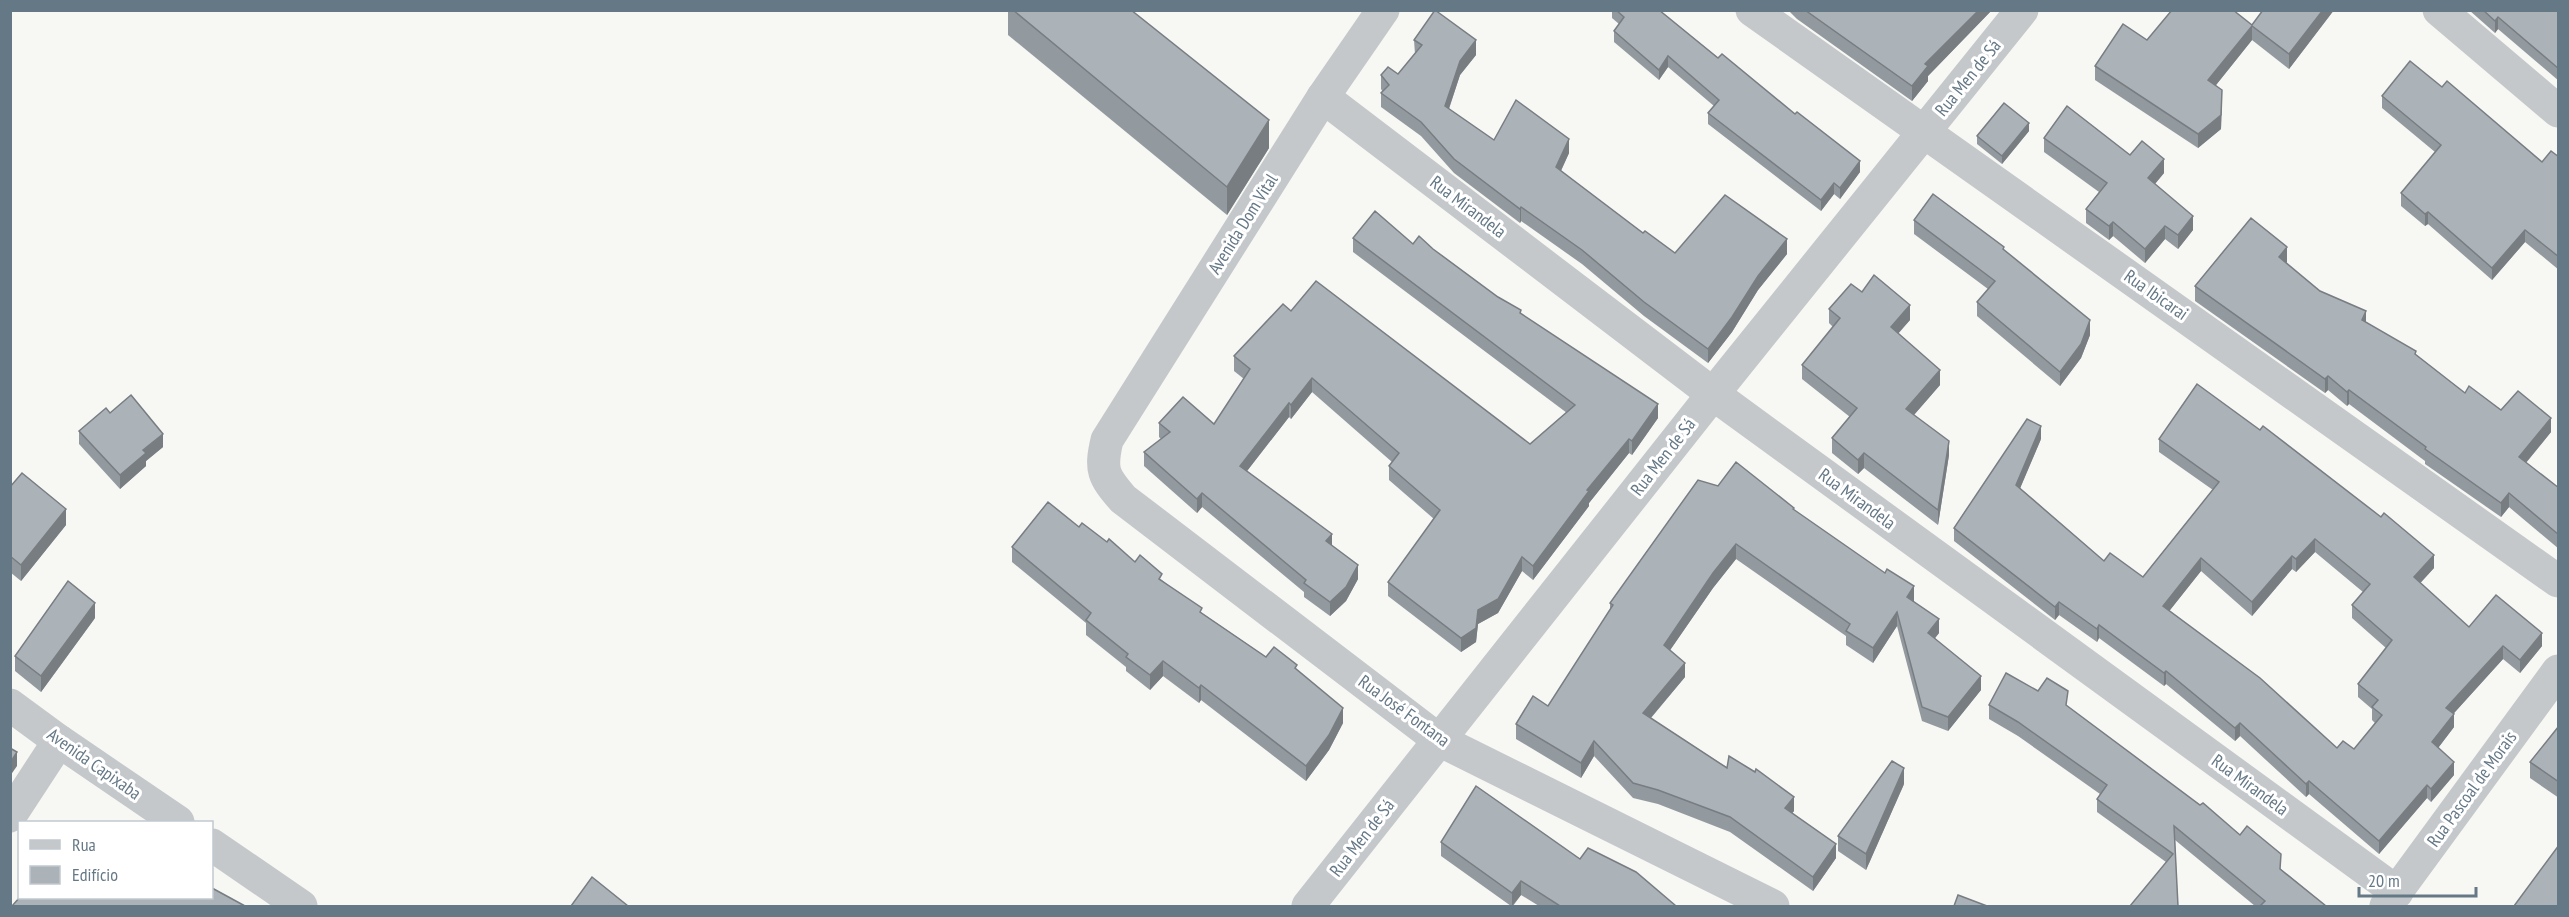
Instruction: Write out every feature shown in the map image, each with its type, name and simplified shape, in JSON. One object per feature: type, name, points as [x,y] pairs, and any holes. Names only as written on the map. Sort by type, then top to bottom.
[{"type":"street","name":"Avenida Dom Vital","points":[[1107,440],[1323,97],[1383,10]]},
{"type":"street","name":"Rua Ibicarai","points":[[1752,10],[2559,581]]},
{"type":"street","name":"Rua Men de Sá","points":[[1308,906],[1713,394],[2022,10]]},
{"type":"street","points":[[2439,10],[2559,111]]},
{"type":"street","name":"Rua Mirandela","points":[[1323,97],[1713,394],[2391,899]]},
{"type":"street","name":"Rua José Fontana","points":[[1107,440],[1102,458],[1105,478],[1123,499],[1439,740],[1773,906]]},
{"type":"street","name":"Rua Pascoal de Morais","points":[[2391,899],[2559,671]]},
{"type":"street","name":"Avenida Capixaba","points":[[10,705],[177,821]]},
{"type":"street","points":[[10,816],[59,741]]},
{"type":"street","points":[[213,846],[301,906]]},
{"type":"building","points":[[1013,10],[1131,10],[1269,120],[1227,187]]},
{"type":"building","points":[[1435,10],[1476,40],[1460,61],[1445,106],[1494,140],[1516,100],[1569,139],[1556,167],[1643,233],[1645,231],[1675,253],[1725,195],[1787,239],[1758,276],[1708,349],[1644,302],[1582,250],[1521,207],[1520,209],[1454,159],[1421,122],[1381,93],[1389,85],[1381,75],[1388,67],[1398,74],[1422,45],[1414,40]]},
{"type":"building","points":[[1616,10],[1659,10],[1718,58],[1722,54],[1795,114],[1797,112],[1860,161],[1840,188],[1834,183],[1821,200],[1708,113],[1719,100],[1668,56],[1659,70],[1614,31],[1624,17]]},
{"type":"building","points":[[1805,10],[1979,10],[1925,64],[1928,66],[1912,86]]},
{"type":"building","points":[[2172,10],[2233,10],[2252,25],[2263,10],[2323,10],[2289,54],[2252,26],[2208,80],[2222,90],[2221,115],[2198,134],[2095,66],[2123,24],[2147,40]]},
{"type":"building","points":[[2483,10],[2559,10],[2559,69],[2498,17],[2495,21]]},
{"type":"building","points":[[2410,61],[2442,87],[2447,81],[2542,162],[2551,151],[2559,157],[2559,257],[2525,230],[2492,268],[2428,212],[2425,214],[2401,193],[2441,145],[2382,96]]},
{"type":"building","points":[[2004,103],[2029,123],[2002,156],[1977,136]]},
{"type":"building","points":[[2067,106],[2130,155],[2142,141],[2164,159],[2148,178],[2193,216],[2178,235],[2165,226],[2145,249],[2113,222],[2109,226],[2086,209],[2107,183],[2044,138]]},
{"type":"building","points":[[1933,194],[2004,247],[2003,249],[2090,320],[2081,344],[2060,372],[1977,302],[1995,281],[1914,220]]},
{"type":"building","points":[[1375,211],[1413,244],[1419,236],[1498,297],[1521,310],[1520,313],[1658,404],[1632,441],[1629,439],[1587,490],[1589,491],[1533,566],[1522,557],[1498,599],[1478,610],[1476,628],[1461,638],[1388,582],[1440,510],[1389,466],[1399,453],[1312,378],[1291,405],[1289,403],[1240,466],[1332,534],[1326,541],[1358,565],[1346,587],[1330,602],[1304,583],[1306,580],[1202,493],[1197,499],[1144,452],[1170,432],[1159,423],[1183,397],[1214,424],[1250,369],[1234,356],[1283,304],[1291,311],[1316,281],[1530,444],[1575,405],[1353,238]]},
{"type":"building","points":[[2251,218],[2287,247],[2279,257],[2320,291],[2366,311],[2362,320],[2416,351],[2415,354],[2465,393],[2469,386],[2501,410],[2518,391],[2551,418],[2519,457],[2559,488],[2559,535],[2509,493],[2501,503],[2425,449],[2426,447],[2349,390],[2347,392],[2328,376],[2325,379],[2195,286]]},
{"type":"building","points":[[1874,275],[1910,305],[1891,327],[1940,370],[1906,409],[1949,441],[1938,510],[1864,453],[1858,460],[1832,438],[1857,408],[1802,365],[1840,318],[1829,309],[1851,284],[1862,292]]},
{"type":"building","points":[[2197,384],[2260,430],[2263,426],[2381,517],[2384,513],[2434,555],[2414,577],[2469,627],[2496,595],[2542,633],[2520,660],[2503,646],[2446,708],[2454,714],[2432,742],[2454,762],[2431,789],[2427,785],[2379,841],[2309,781],[2306,784],[2240,723],[2235,728],[2166,671],[2164,673],[2099,625],[2097,629],[2059,602],[2055,607],[1954,528],[2027,419],[2041,426],[2016,485],[2104,561],[2110,553],[2143,577],[2219,482],[2159,439]],"holes":[[[2315,539],[2370,584],[2352,605],[2392,640],[2358,684],[2378,700],[2372,707],[2382,715],[2354,749],[2343,741],[2337,748],[2260,678],[2163,606],[2201,558],[2252,602],[2292,556],[2296,559]]]},
{"type":"building","points":[[131,395],[163,434],[143,450],[146,453],[120,475],[79,431],[106,408],[110,413]]},
{"type":"building","points":[[1736,462],[1793,509],[1885,573],[1887,569],[1914,586],[1907,597],[1939,619],[1928,633],[1981,676],[1948,717],[1922,707],[1897,612],[1873,648],[1846,631],[1850,624],[1736,544],[1713,573],[1664,645],[1685,663],[1643,713],[1727,768],[1729,756],[1755,772],[1756,769],[1794,797],[1785,808],[1836,844],[1813,877],[1730,817],[1633,783],[1594,741],[1581,763],[1516,724],[1533,696],[1548,706],[1613,605],[1610,603],[1698,480],[1718,486]]},
{"type":"building","points":[[22,473],[66,509],[21,565],[10,556],[10,487]]},
{"type":"building","points":[[1048,502],[1079,527],[1082,523],[1107,542],[1109,539],[1135,562],[1140,555],[1162,574],[1159,579],[1202,608],[1200,612],[1266,657],[1274,647],[1297,665],[1295,668],[1343,708],[1329,735],[1306,766],[1201,685],[1199,688],[1163,661],[1150,675],[1126,657],[1128,654],[1086,620],[1091,613],[1012,547]]},
{"type":"building","points":[[68,581],[95,603],[41,676],[15,656]]},
{"type":"building","points":[[2006,673],[2038,691],[2047,678],[2068,691],[2066,705],[2200,805],[2203,803],[2240,835],[2247,826],[2281,854],[2280,869],[2326,906],[2260,906],[2265,901],[2174,826],[2178,906],[2130,906],[2173,854],[2097,799],[2107,785],[2018,722],[1989,705]]},
{"type":"building","points":[[2559,726],[2559,782],[2530,762]]},
{"type":"building","points":[[10,748],[17,752],[10,763]]},
{"type":"building","points":[[1892,761],[1904,768],[1866,854],[1838,836]]},
{"type":"building","points":[[1476,786],[1580,859],[1588,848],[1636,872],[1676,906],[1560,906],[1521,881],[1512,893],[1441,842]]},
{"type":"building","points":[[2559,845],[2559,906],[2514,906]]},
{"type":"building","points":[[592,877],[628,906],[571,906]]},
{"type":"building","points":[[213,889],[245,906],[12,906],[18,899],[213,899]]},
{"type":"building","points":[[1958,895],[1987,906],[1954,906]]}]
